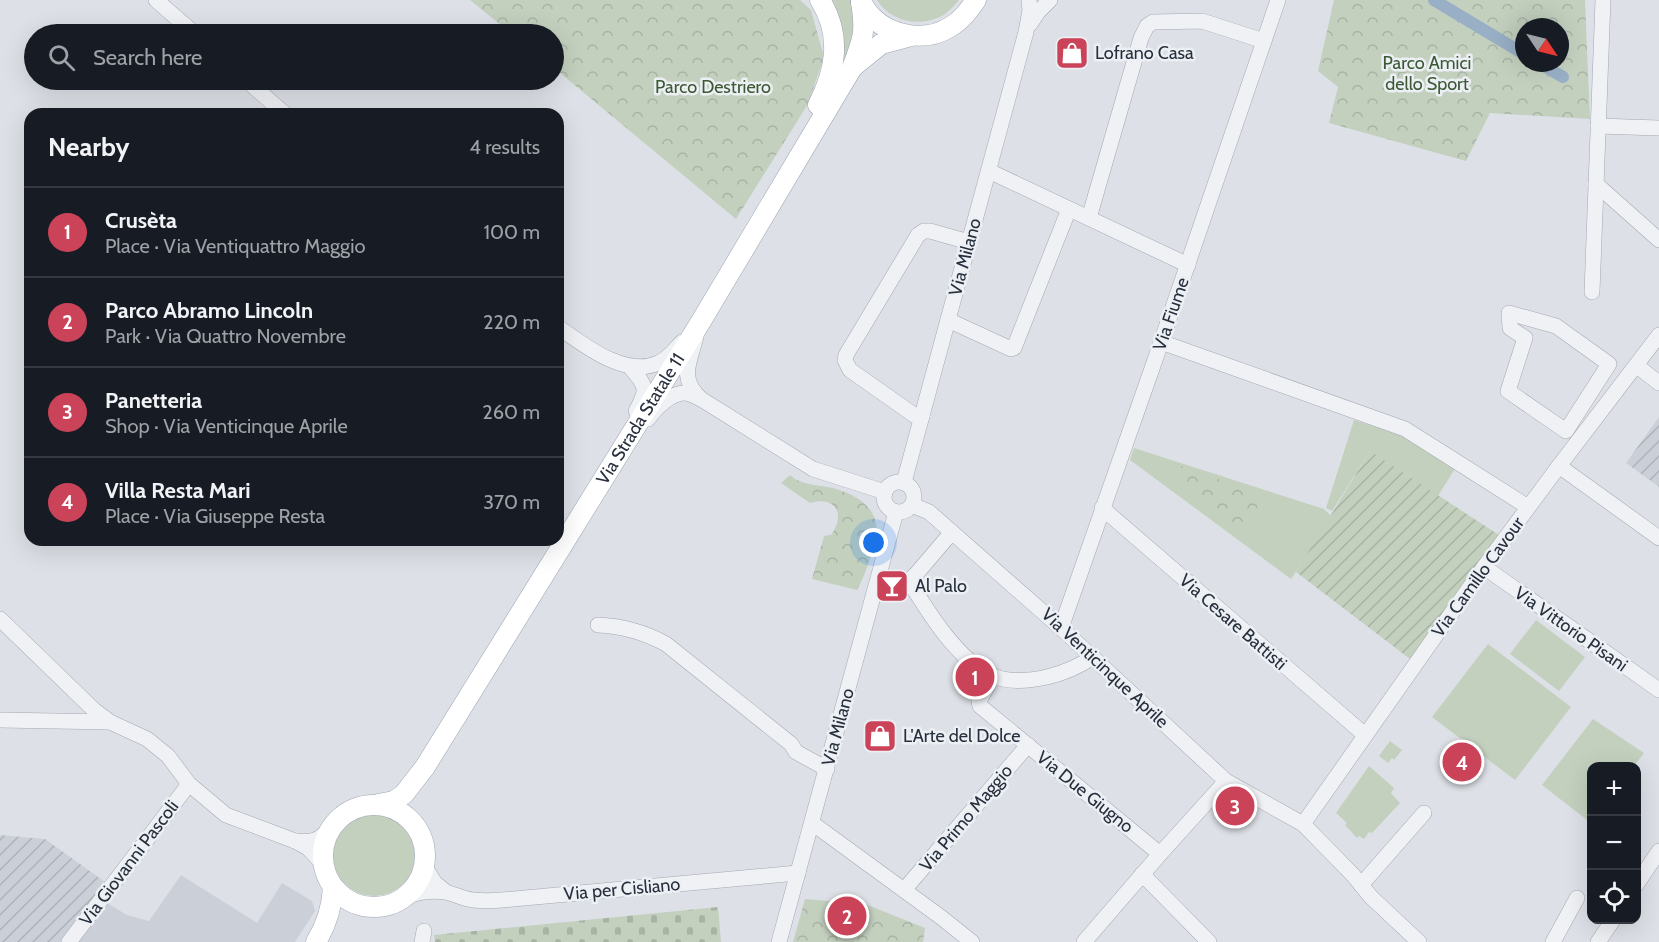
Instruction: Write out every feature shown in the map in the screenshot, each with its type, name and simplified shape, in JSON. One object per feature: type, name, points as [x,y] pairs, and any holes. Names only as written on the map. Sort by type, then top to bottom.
[{"type":"main road","points":[[797,160],[806,129],[824,94],[836,47],[832,26],[820,0]]},
{"type":"main road","name":"Via Strada Statale 11","points":[[852,68],[881,44],[911,36],[931,35],[949,28],[965,16],[976,0]]},
{"type":"main road","points":[[860,1],[872,18],[890,30],[911,36]]},
{"type":"main road","name":"Via Strada Statale 11","points":[[564,542],[700,322],[852,68],[865,28],[860,1]]},
{"type":"main road","name":"Via Strada Statale 11","points":[[332,827],[344,814],[360,806],[394,801],[404,794],[425,766],[562,546]]},
{"type":"main road","name":"Via Strada Statale 11","points":[[425,766],[414,798],[413,810],[415,824],[423,837],[426,852],[425,867]]},
{"type":"main road","points":[[378,804],[392,807],[405,814],[415,824]]},
{"type":"main road","points":[[332,827],[323,851],[323,864],[327,876],[333,887],[347,900],[365,907]]},
{"type":"main road","points":[[320,936],[351,911],[394,904],[407,896],[419,883],[425,867]]},
{"type":"main road","points":[[320,936],[332,902],[333,887]]},
{"type":"street","points":[[156,0],[184,24]]},
{"type":"street","points":[[1026,32],[1030,10],[1029,0]]},
{"type":"street","points":[[1026,32],[1038,12],[1050,0]]},
{"type":"street","name":"Via Fiume","points":[[1061,628],[1278,0]]},
{"type":"street","points":[[1592,292],[1603,0]]},
{"type":"street","points":[[1089,218],[1141,38],[1148,26],[1153,22],[1161,21],[1202,21],[1264,41]]},
{"type":"street","name":"Via Milano","points":[[904,482],[1026,32]]},
{"type":"street","points":[[257,90],[278,108]]},
{"type":"street","points":[[1598,126],[1659,128]]},
{"type":"street","points":[[988,171],[1188,265]]},
{"type":"street","points":[[1596,184],[1659,240]]},
{"type":"street","points":[[948,320],[1011,349],[1014,348],[1069,209]]},
{"type":"street","points":[[922,417],[914,415],[850,370],[845,360],[846,355],[918,235],[924,231],[930,231],[969,242]]},
{"type":"street","points":[[1509,313],[1556,326],[1609,364],[1566,431],[1508,391],[1525,338],[1510,328],[1509,313]]},
{"type":"street","points":[[564,331],[595,353],[630,367],[649,366],[660,363],[670,355],[700,322]]},
{"type":"street","points":[[700,322],[687,369],[691,390],[701,399],[813,469],[885,492]]},
{"type":"street","name":"Via Camillo Cavour","points":[[1303,824],[1484,567],[1659,335]]},
{"type":"street","points":[[1161,342],[1405,429],[1528,507]]},
{"type":"street","points":[[1637,366],[1659,383]]},
{"type":"street","points":[[610,466],[644,396],[644,386],[630,367]]},
{"type":"street","points":[[610,466],[654,411],[665,401],[686,393],[701,399]]},
{"type":"street","points":[[1559,466],[1659,538]]},
{"type":"street","points":[[904,482],[914,491],[915,498],[912,505],[903,512],[896,512],[885,504],[885,492],[892,483],[904,482]]},
{"type":"street","name":"Via Venticinque Aprile","points":[[912,505],[930,512],[1093,657],[1226,781],[1303,824],[1371,897],[1419,942]]},
{"type":"street","name":"Via Cesare Battisti","points":[[1102,508],[1365,735]]},
{"type":"street","name":"Via Milano","points":[[779,942],[896,512]]},
{"type":"street","points":[[952,532],[909,581],[945,635],[976,666],[993,676],[1024,681],[1073,668],[1093,657]]},
{"type":"street","name":"Via Vittorio Pisani","points":[[1484,567],[1659,690]]},
{"type":"street","points":[[0,618],[94,710],[110,722],[147,739],[168,756],[189,784],[226,815],[295,841],[308,848],[323,864]]},
{"type":"street","points":[[598,625],[613,626],[655,638],[666,644],[791,744],[796,752],[827,769]]},
{"type":"street","name":"Via Due Giugno","points":[[993,676],[979,701],[980,706],[1160,854]]},
{"type":"street","points":[[0,720],[110,722]]},
{"type":"street","name":"Via Primo Maggio","points":[[904,890],[1028,745]]},
{"type":"street","points":[[1084,942],[1226,781]]},
{"type":"street","name":"Via Giovanni Pascoli","points":[[69,942],[189,784]]},
{"type":"street","points":[[1361,885],[1424,813]]},
{"type":"street","points":[[812,823],[972,942]]},
{"type":"street","points":[[295,841],[309,842],[319,839],[332,827]]},
{"type":"street","points":[[1641,878],[1659,851]]},
{"type":"street","points":[[425,867],[435,883],[446,892]]},
{"type":"street","name":"Via per Cisliano","points":[[407,896],[421,891],[446,892],[473,900],[502,900],[798,873]]},
{"type":"street","points":[[1142,874],[1209,942]]},
{"type":"street","points":[[1553,942],[1577,898]]},
{"type":"street","points":[[1598,942],[1610,924]]},
{"type":"shaded area","points":[[1659,417],[1659,487],[1626,463]]},
{"type":"shaded area","points":[[0,835],[45,839],[115,889],[76,939],[80,942],[0,942]]},
{"type":"shaded area","points":[[181,875],[257,923],[282,883],[312,901],[315,911],[295,942],[80,942],[75,939],[104,901],[127,915],[149,921]]},
{"type":"green space","name":"Parco Destriero","points":[[470,0],[800,0],[811,10],[824,57],[808,104],[736,219],[564,76],[564,24],[500,24]]},
{"type":"green space","points":[[828,0],[853,0],[858,13],[853,47],[840,71]]},
{"type":"green space","points":[[877,0],[959,0],[945,14],[918,22],[890,14]]},
{"type":"green space","name":"Parco Amici dello Sport","points":[[1334,0],[1585,0],[1590,119],[1490,113],[1466,161],[1329,123],[1338,87],[1318,71]]},
{"type":"green space","points":[[1354,420],[1402,435],[1456,467],[1438,496],[1370,451],[1332,511],[1326,508]]},
{"type":"green space","points":[[1134,448],[1324,509],[1332,517],[1291,579],[1130,460]]},
{"type":"green space","points":[[1370,451],[1499,535],[1410,659],[1296,572]]},
{"type":"green space","points":[[1177,465],[1262,494],[1247,534],[1172,483]]},
{"type":"green space","points":[[790,475],[804,483],[833,488],[851,495],[859,499],[871,512],[877,528],[876,539],[857,590],[812,579],[824,536],[831,535],[838,520],[838,514],[832,504],[819,501],[810,503],[781,483]]},
{"type":"green space","points":[[1536,620],[1585,657],[1559,691],[1510,654]]},
{"type":"green space","points":[[1488,644],[1571,707],[1515,780],[1432,717]]},
{"type":"green space","points":[[1593,719],[1644,753],[1637,762],[1587,762],[1587,820],[1542,785]]},
{"type":"green space","points":[[1390,741],[1402,750],[1394,760],[1392,758],[1388,763],[1379,756]]},
{"type":"green space","points":[[1369,766],[1394,788],[1391,793],[1400,803],[1364,839],[1359,836],[1357,838],[1345,825],[1347,823],[1336,813]]},
{"type":"green space","points":[[374,814],[390,817],[403,826],[412,839],[415,855],[412,871],[403,884],[390,893],[374,896],[358,893],[345,884],[336,871],[333,855],[336,839],[345,826],[358,817]]},
{"type":"green space","points":[[805,899],[865,904],[925,928],[923,942],[793,942]]},
{"type":"green space","points":[[718,907],[721,942],[435,942],[434,935]]},
{"type":"waterway","points":[[1434,0],[1515,49]]},
{"type":"waterway","points":[[1554,72],[1563,77]]},
{"type":"place","name":"Lofrano Casa","points":[[1072,53]]},
{"type":"place","name":"Al Palo","points":[[892,586]]},
{"type":"place","name":"Crusèta","points":[[975,677]]},
{"type":"place","name":"L'Arte del Dolce","points":[[880,736]]},
{"type":"place","name":"Villa Resta Mari","points":[[1462,762]]},
{"type":"place","name":"Panetteria","points":[[1235,806]]},
{"type":"place","name":"Parco Abramo Lincoln","points":[[847,916]]}]
